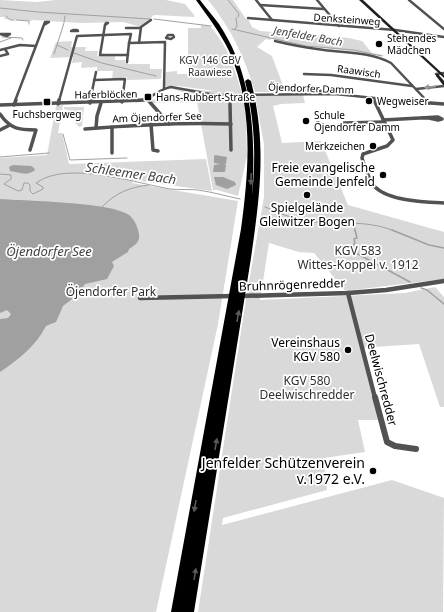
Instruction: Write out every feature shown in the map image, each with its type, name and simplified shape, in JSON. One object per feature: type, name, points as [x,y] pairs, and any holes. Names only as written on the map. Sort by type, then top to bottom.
[{"type":"highway","points":[[177,612],[245,229],[251,184],[252,157],[250,119],[240,74],[230,47],[203,2],[193,0]]},
{"type":"highway","points":[[188,612],[244,278],[255,204],[259,157],[254,105],[246,74],[227,32],[209,6],[198,0]]},
{"type":"main road","points":[[361,0],[444,77]]},
{"type":"main road","points":[[440,74],[444,85]]},
{"type":"street","points":[[256,0],[272,20]]},
{"type":"street","points":[[317,0],[339,26]]},
{"type":"street","points":[[409,0],[444,29]]},
{"type":"street","points":[[260,5],[324,9]]},
{"type":"street","name":"Denksteinweg","points":[[248,18],[395,30],[444,38]]},
{"type":"street","points":[[126,28],[141,28],[151,20]]},
{"type":"street","points":[[14,105],[44,25]]},
{"type":"street","points":[[105,25],[100,55],[128,55]]},
{"type":"street","points":[[139,43],[141,28]]},
{"type":"street","points":[[58,104],[76,34],[140,34]]},
{"type":"street","points":[[127,62],[131,34]]},
{"type":"street","points":[[164,88],[167,38]]},
{"type":"street","points":[[275,41],[301,47],[363,54],[384,58],[391,63],[429,104]]},
{"type":"street","points":[[129,43],[166,42]]},
{"type":"street","points":[[0,50],[22,45],[36,46]]},
{"type":"street","points":[[0,56],[8,54],[5,49]]},
{"type":"street","points":[[90,103],[96,72]]},
{"type":"street","name":"Raawisch","points":[[304,74],[331,75],[412,86]]},
{"type":"street","points":[[94,80],[124,79],[122,102]]},
{"type":"street","points":[[416,89],[444,85]]},
{"type":"street","name":"Öjendorfer Damm","points":[[164,88],[173,87],[207,94],[335,94],[373,99],[444,104]]},
{"type":"street","name":"Haferblöcken","points":[[0,105],[101,103],[148,100],[164,88]]},
{"type":"street","name":"Öjendorfer Damm","points":[[285,90],[343,92],[366,98]]},
{"type":"street","points":[[373,99],[393,140],[391,143],[367,151],[363,154],[362,158],[375,187],[391,195],[419,201],[444,203]]},
{"type":"street","points":[[148,100],[169,124]]},
{"type":"street","points":[[96,128],[97,116],[101,103]]},
{"type":"street","points":[[230,104],[231,150]]},
{"type":"street","points":[[0,114],[8,126],[14,129],[36,130],[30,150]]},
{"type":"street","points":[[350,123],[429,118]]},
{"type":"street","points":[[151,124],[153,150],[158,151]]},
{"type":"street","name":"Am Öjendorfer See","points":[[85,129],[151,124],[231,124]]},
{"type":"street","points":[[0,130],[8,126]]},
{"type":"street","points":[[112,127],[112,153]]},
{"type":"street","name":"Bruhnrögenredder","points":[[140,298],[348,293],[386,290],[444,281]]},
{"type":"street","name":"Deelwischredder","points":[[348,293],[387,442],[395,446],[416,449]]},
{"type":"green space","points":[[0,0],[37,2],[55,0],[166,0],[185,4],[194,17],[155,15],[141,27],[123,22],[81,23],[4,19],[5,17],[0,17]]},
{"type":"green space","points":[[208,0],[233,0],[246,19],[248,19],[252,27],[260,31],[349,38],[362,41],[372,53],[384,55],[266,39],[257,47],[272,56],[285,91],[320,92],[255,92],[242,55],[224,21]]},
{"type":"green space","name":"KGV 146 GBV Raawiese","points":[[201,25],[210,26],[222,42],[234,67],[242,94],[214,94],[176,87],[207,91],[214,90],[165,86],[166,72],[177,71],[177,74],[188,74],[188,28],[201,28]]},
{"type":"green space","points":[[72,41],[71,47],[86,47],[85,51],[98,51],[97,56],[115,55],[115,60],[125,60],[125,63],[128,64],[150,64],[150,69],[162,69],[161,79],[127,80],[127,77],[112,79],[113,71],[97,71],[97,67],[81,68],[82,62],[72,63],[73,57],[50,58],[56,42]]},
{"type":"green space","points":[[170,88],[214,95],[243,95],[246,122],[247,156],[238,196],[213,190],[197,102],[150,103],[150,101],[159,98],[188,99],[188,94]]},
{"type":"green space","points":[[303,95],[305,103],[281,104],[273,106],[282,143],[321,141],[348,205],[444,232],[444,279],[345,291],[314,253],[299,252],[269,243],[260,300],[405,293],[435,287],[444,297],[444,407],[440,407],[419,344],[360,348],[378,420],[358,420],[365,452],[324,458],[327,490],[223,518],[222,525],[392,480],[444,498],[443,612],[198,612],[246,299],[264,197],[264,144],[255,96]]},
{"type":"green space","name":"Öjendorfer Park","points":[[63,105],[58,133],[62,133],[69,164],[206,159],[212,191],[133,180],[132,183],[238,201],[218,324],[156,612],[0,612],[0,158],[47,155],[56,106]]},
{"type":"green space","points":[[64,107],[84,107],[82,126],[79,127],[75,123],[77,121],[70,111],[64,109]]},
{"type":"water","points":[[215,155],[227,157],[226,164],[224,165],[226,165],[225,172],[213,172],[214,165],[220,164],[214,163]]},
{"type":"water","points":[[13,165],[31,166],[35,170],[26,174],[10,171],[9,167]]},
{"type":"water","points":[[214,177],[223,177],[235,182],[236,185],[227,189],[216,185]]},
{"type":"water","name":"Öjendorfer See","points":[[0,199],[87,205],[105,207],[119,211],[129,215],[135,222],[139,239],[128,252],[112,262],[114,266],[107,279],[85,284],[76,296],[63,306],[56,322],[46,326],[37,340],[26,352],[0,372],[0,319],[8,318],[11,314],[7,310],[0,313]]},
{"type":"waterway","points":[[228,0],[239,14],[238,17]]},
{"type":"waterway","name":"Jenfelder Bach","points":[[0,8],[38,12],[150,19]]},
{"type":"waterway","points":[[6,16],[10,20],[14,20]]},
{"type":"waterway","points":[[64,22],[65,16]]},
{"type":"waterway","points":[[235,29],[237,26],[236,18]]},
{"type":"waterway","name":"Jenfelder Bach","points":[[154,19],[211,26]]},
{"type":"waterway","points":[[16,20],[29,21],[29,24]]},
{"type":"waterway","points":[[57,45],[64,23]]},
{"type":"waterway","name":"Jenfelder Bach","points":[[232,29],[306,46],[354,50],[382,56]]},
{"type":"waterway","points":[[2,37],[22,38],[23,40]]},
{"type":"waterway","points":[[0,42],[11,38]]},
{"type":"waterway","points":[[54,54],[57,45]]},
{"type":"waterway","points":[[57,45],[68,50]]},
{"type":"waterway","points":[[74,53],[102,63],[156,76]]},
{"type":"waterway","points":[[63,134],[70,160],[127,158]]},
{"type":"waterway","points":[[0,157],[49,153]]},
{"type":"waterway","name":"Schleemer Bach","points":[[0,174],[11,175],[11,179],[4,184],[18,191],[22,190],[24,183],[28,183],[30,185],[30,191],[33,194],[43,189],[43,187],[36,183],[49,176],[65,173],[83,173],[120,178],[170,189],[203,191],[240,199]]},
{"type":"waterway","points":[[102,207],[118,194],[135,187],[149,185]]},
{"type":"waterway","name":"Schleemer Bach","points":[[265,207],[306,221],[352,224]]},
{"type":"waterway","name":"Schleemer Bach","points":[[352,224],[373,225],[394,231]]},
{"type":"waterway","name":"Schleemer Bach","points":[[352,224],[355,230]]},
{"type":"waterway","points":[[355,230],[357,238],[354,239],[355,243],[353,245],[356,253],[410,282]]},
{"type":"waterway","name":"Schleemer Bach","points":[[392,230],[429,245],[444,248]]},
{"type":"waterway","points":[[421,288],[427,290],[444,304]]},
{"type":"place","name":"Stehendes Mädchen","points":[[379,44]]},
{"type":"place","name":"Hans-Rubbert-Straße","points":[[148,97]]},
{"type":"place","name":"Wegweiser","points":[[369,101]]},
{"type":"place","name":"Fuchsbergweg","points":[[47,102]]},
{"type":"place","name":"Schule Öjendorfer Damm","points":[[306,121]]},
{"type":"place","name":"Merkzeichen","points":[[373,146]]},
{"type":"place","name":"Freie evangelische Gemeinde Jenfeld","points":[[383,175]]},
{"type":"place","name":"Spielgelände Gleiwitzer Bogen","points":[[307,195]]},
{"type":"place","name":"Vereinshaus KGV 580","points":[[348,350]]},
{"type":"place","name":"Jenfelder Schützenverein v.1972 e.V.","points":[[373,471]]},
{"type":"park label","name":"KGV 583 Wittes-Koppel v. 1912","points":[[358,258]]},
{"type":"park label","name":"KGV 580 Deelwischredder","points":[[307,388]]}]
